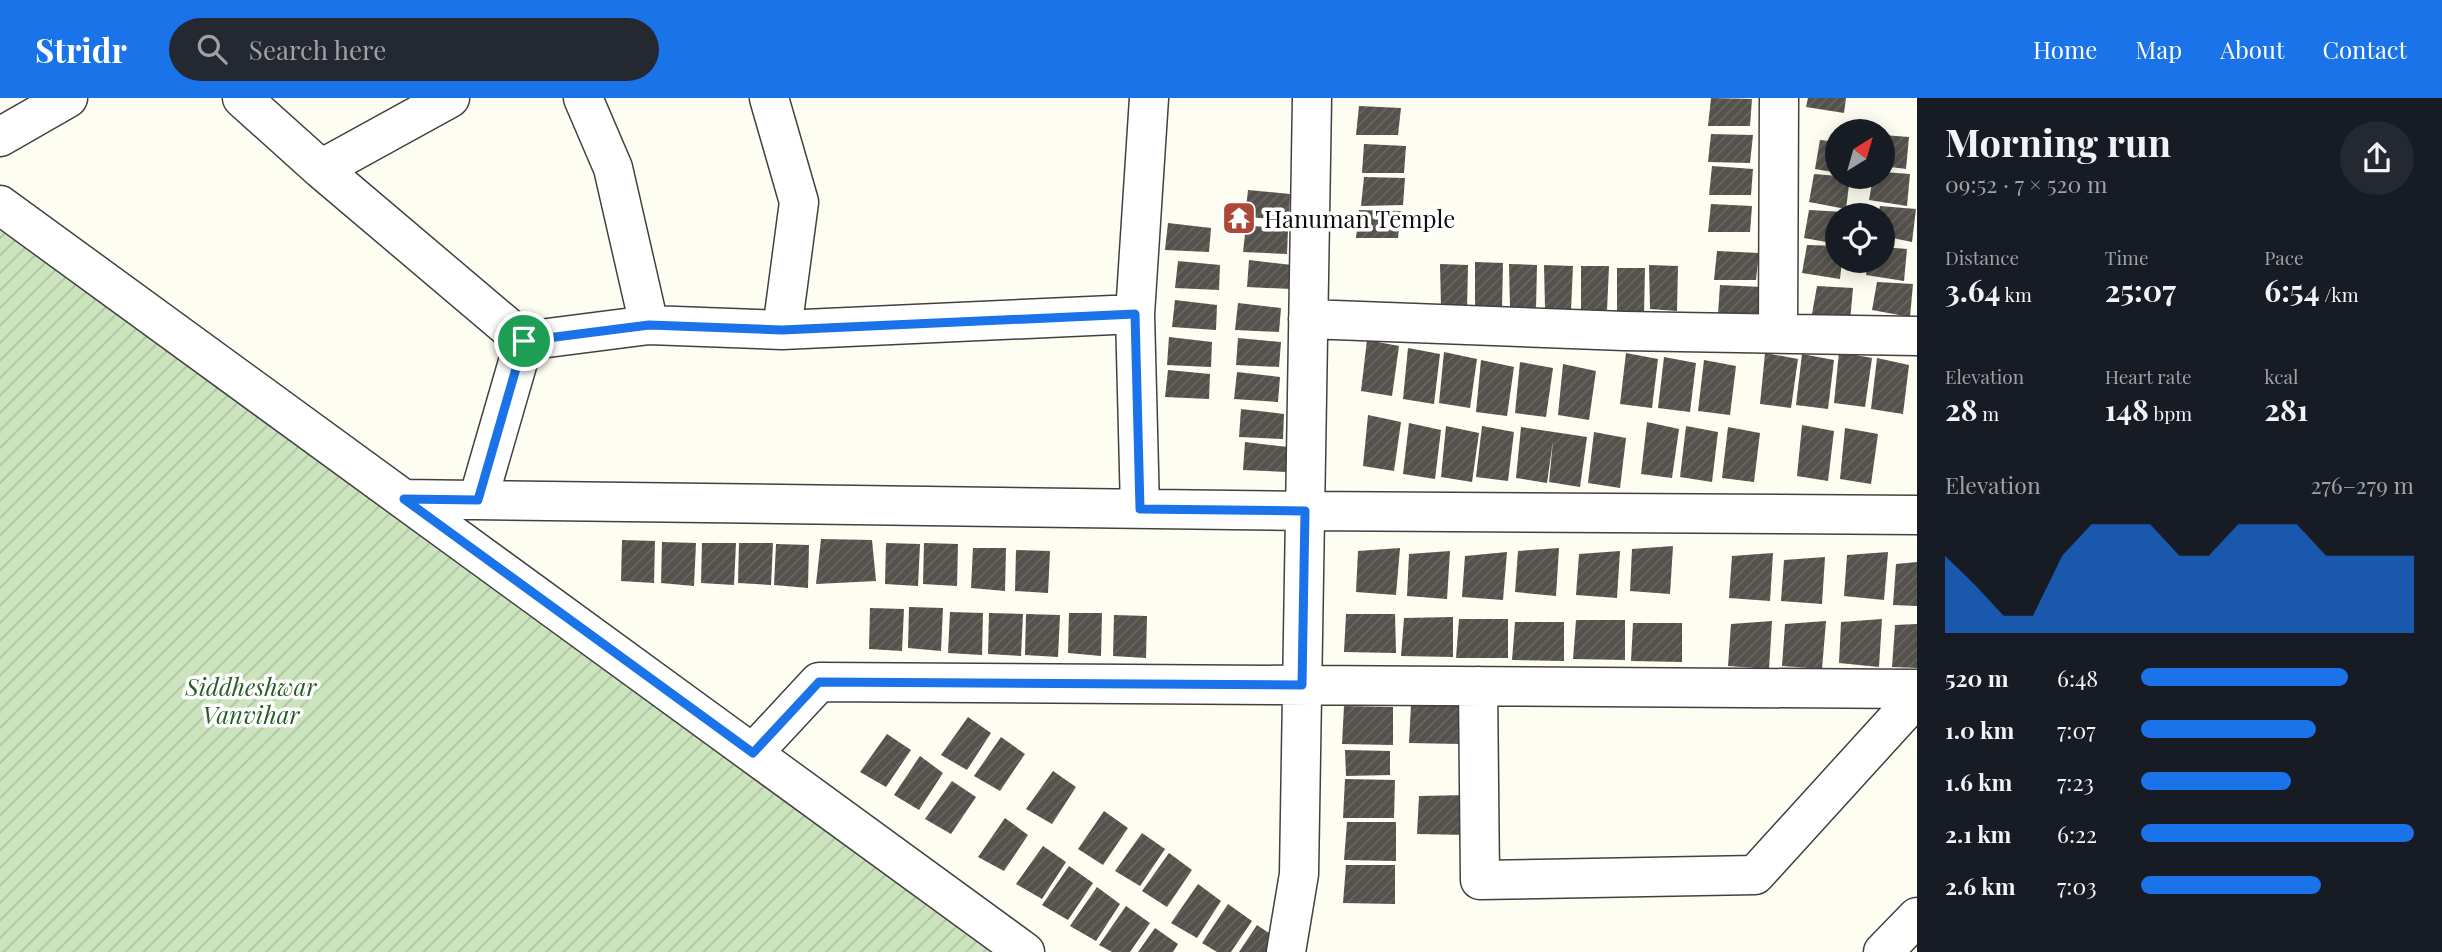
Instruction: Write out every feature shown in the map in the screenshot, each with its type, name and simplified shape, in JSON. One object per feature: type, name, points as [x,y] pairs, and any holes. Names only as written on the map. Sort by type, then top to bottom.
[{"type":"street","points":[[0,137],[68,98]]},
{"type":"street","points":[[242,98],[321,169],[524,341],[649,325],[782,330],[1135,314]]},
{"type":"street","points":[[321,169],[450,98]]},
{"type":"street","points":[[583,98],[613,168],[649,325]]},
{"type":"street","points":[[769,98],[799,202],[782,330]]},
{"type":"street","points":[[1140,509],[1135,314],[1149,98]]},
{"type":"street","points":[[1286,952],[1299,874],[1312,98]]},
{"type":"street","points":[[1779,98],[1779,332]]},
{"type":"street","points":[[0,205],[1025,952]]},
{"type":"street","points":[[1308,318],[1624,331],[1917,336]]},
{"type":"street","points":[[478,500],[524,341]]},
{"type":"street","points":[[404,499],[1305,511],[1917,515]]},
{"type":"street","points":[[753,753],[819,682],[1917,689]]},
{"type":"street","points":[[1478,686],[1480,880],[1755,875],[1917,697]]},
{"type":"street","points":[[1883,952],[1917,917]]},
{"type":"green space","name":"Siddheshwar Vanvihar","points":[[0,205],[1025,952],[0,952]]},
{"type":"building","points":[[1711,98],[1752,99],[1750,126],[1708,126]]},
{"type":"building","points":[[1808,98],[1846,98],[1844,113],[1806,107]]},
{"type":"building","points":[[1359,106],[1401,108],[1398,135],[1356,135]]},
{"type":"building","points":[[1711,134],[1753,135],[1750,163],[1708,162]]},
{"type":"building","points":[[1895,136],[1909,137],[1906,169],[1895,168]]},
{"type":"building","points":[[1820,140],[1825,141],[1825,171],[1815,169]]},
{"type":"building","points":[[1364,144],[1406,146],[1404,173],[1362,173]]},
{"type":"building","points":[[1712,166],[1753,169],[1751,195],[1709,195]]},
{"type":"building","points":[[1895,173],[1910,174],[1907,206],[1869,200],[1871,189],[1895,189]]},
{"type":"building","points":[[1814,174],[1825,175],[1825,189],[1848,189],[1847,203],[1825,205],[1809,202]]},
{"type":"building","points":[[1364,177],[1405,178],[1403,205],[1361,206]]},
{"type":"building","points":[[1248,190],[1290,194],[1289,220],[1245,217]]},
{"type":"building","points":[[1711,204],[1752,206],[1750,232],[1708,232]]},
{"type":"building","points":[[1895,207],[1916,209],[1912,242],[1895,238]]},
{"type":"building","points":[[1359,210],[1401,211],[1398,238],[1356,238]]},
{"type":"building","points":[[1809,210],[1825,211],[1825,242],[1804,238]]},
{"type":"building","points":[[1168,223],[1211,228],[1209,252],[1165,250]]},
{"type":"building","points":[[1246,225],[1288,230],[1287,254],[1243,252]]},
{"type":"building","points":[[1807,245],[1825,246],[1825,273],[1841,273],[1840,279],[1802,273]]},
{"type":"building","points":[[1895,248],[1907,249],[1904,281],[1866,275],[1895,273]]},
{"type":"building","points":[[1717,251],[1759,253],[1756,280],[1714,280]]},
{"type":"building","points":[[1249,260],[1292,265],[1291,289],[1247,287]]},
{"type":"building","points":[[1178,261],[1220,265],[1219,290],[1175,288]]},
{"type":"building","points":[[1475,262],[1503,263],[1502,308],[1475,306]]},
{"type":"building","points":[[1440,264],[1468,265],[1467,310],[1441,308]]},
{"type":"building","points":[[1509,264],[1537,265],[1536,309],[1510,308]]},
{"type":"building","points":[[1544,265],[1573,266],[1571,310],[1545,308]]},
{"type":"building","points":[[1649,265],[1678,266],[1677,311],[1650,309]]},
{"type":"building","points":[[1581,266],[1609,266],[1607,311],[1581,309]]},
{"type":"building","points":[[1617,268],[1645,268],[1644,313],[1617,311]]},
{"type":"building","points":[[1877,282],[1913,284],[1910,317],[1872,310]]},
{"type":"building","points":[[1720,285],[1762,287],[1760,314],[1718,314]]},
{"type":"building","points":[[1817,286],[1853,288],[1850,321],[1812,314]]},
{"type":"building","points":[[1175,300],[1217,305],[1216,330],[1172,327]]},
{"type":"building","points":[[1238,303],[1281,308],[1279,332],[1235,330]]},
{"type":"building","points":[[1169,337],[1212,342],[1211,367],[1167,365]]},
{"type":"building","points":[[1238,338],[1281,342],[1279,367],[1236,365]]},
{"type":"building","points":[[1367,340],[1399,346],[1392,396],[1361,391]]},
{"type":"building","points":[[1408,348],[1440,354],[1434,404],[1403,399]]},
{"type":"building","points":[[1444,352],[1477,359],[1470,408],[1439,403]]},
{"type":"building","points":[[1839,352],[1872,358],[1865,407],[1834,403]]},
{"type":"building","points":[[1626,353],[1658,359],[1652,408],[1620,404]]},
{"type":"building","points":[[1765,353],[1798,359],[1791,408],[1760,404]]},
{"type":"building","points":[[1802,354],[1834,360],[1828,409],[1796,405]]},
{"type":"building","points":[[1664,357],[1696,363],[1690,412],[1658,408]]},
{"type":"building","points":[[1877,358],[1909,365],[1903,414],[1871,409]]},
{"type":"building","points":[[1481,360],[1514,367],[1507,416],[1476,412]]},
{"type":"building","points":[[1704,360],[1736,366],[1730,415],[1698,411]]},
{"type":"building","points":[[1520,362],[1553,368],[1546,417],[1515,413]]},
{"type":"building","points":[[1563,364],[1596,371],[1589,420],[1558,415]]},
{"type":"building","points":[[1168,370],[1210,374],[1209,399],[1165,397]]},
{"type":"building","points":[[1237,372],[1280,377],[1278,402],[1234,399]]},
{"type":"building","points":[[1241,409],[1284,414],[1283,439],[1239,437]]},
{"type":"building","points":[[1368,415],[1401,422],[1394,471],[1363,466]]},
{"type":"building","points":[[1647,422],[1679,429],[1672,478],[1641,474]]},
{"type":"building","points":[[1409,423],[1441,430],[1435,479],[1403,474]]},
{"type":"building","points":[[1802,425],[1834,431],[1828,481],[1797,476]]},
{"type":"building","points":[[1446,426],[1479,433],[1472,482],[1441,477]]},
{"type":"building","points":[[1482,426],[1514,432],[1508,481],[1476,477]]},
{"type":"building","points":[[1686,426],[1718,432],[1712,482],[1680,477]]},
{"type":"building","points":[[1521,427],[1587,437],[1580,487],[1549,482],[1553,441],[1547,483],[1516,478]]},
{"type":"building","points":[[1728,427],[1760,433],[1754,482],[1722,478]]},
{"type":"building","points":[[1845,428],[1878,434],[1871,484],[1840,479]]},
{"type":"building","points":[[1594,432],[1626,438],[1620,488],[1588,483]]},
{"type":"building","points":[[1245,442],[1288,447],[1287,472],[1243,470]]},
{"type":"building","points":[[821,539],[872,540],[876,581],[816,584]]},
{"type":"building","points":[[622,540],[655,541],[654,583],[621,581]]},
{"type":"building","points":[[662,542],[696,543],[694,586],[661,583]]},
{"type":"building","points":[[702,543],[736,543],[734,585],[701,583]]},
{"type":"building","points":[[739,543],[773,543],[771,585],[738,583]]},
{"type":"building","points":[[886,543],[920,544],[918,586],[885,584]]},
{"type":"building","points":[[924,543],[958,544],[957,586],[923,584]]},
{"type":"building","points":[[776,544],[809,545],[808,588],[774,585]]},
{"type":"building","points":[[1673,546],[1670,594],[1630,591],[1632,549]]},
{"type":"building","points":[[973,548],[1006,548],[1005,591],[971,588]]},
{"type":"building","points":[[1400,548],[1396,595],[1356,592],[1358,551]]},
{"type":"building","points":[[1559,548],[1556,596],[1515,592],[1518,551]]},
{"type":"building","points":[[1016,550],[1050,551],[1048,593],[1015,591]]},
{"type":"building","points":[[1450,551],[1447,599],[1407,596],[1409,554]]},
{"type":"building","points":[[1620,551],[1617,598],[1576,595],[1579,554]]},
{"type":"building","points":[[1507,552],[1503,600],[1462,597],[1465,556]]},
{"type":"building","points":[[1888,552],[1884,600],[1844,596],[1847,555]]},
{"type":"building","points":[[1773,553],[1770,601],[1729,598],[1732,556]]},
{"type":"building","points":[[1825,557],[1822,604],[1781,601],[1784,560]]},
{"type":"building","points":[[1917,562],[1917,606],[1893,605],[1896,564]]},
{"type":"building","points":[[909,607],[943,608],[941,651],[908,648]]},
{"type":"building","points":[[870,608],[904,609],[902,651],[869,649]]},
{"type":"building","points":[[950,612],[983,613],[982,655],[948,653]]},
{"type":"building","points":[[989,613],[1023,614],[1021,656],[988,654]]},
{"type":"building","points":[[1069,613],[1102,613],[1101,656],[1068,653]]},
{"type":"building","points":[[1026,614],[1060,615],[1058,657],[1025,655]]},
{"type":"building","points":[[1346,614],[1395,614],[1396,653],[1344,652]]},
{"type":"building","points":[[1114,615],[1147,616],[1146,658],[1113,656]]},
{"type":"building","points":[[1453,617],[1453,657],[1401,656],[1404,618]]},
{"type":"building","points":[[1459,619],[1508,619],[1508,658],[1456,658]]},
{"type":"building","points":[[1882,619],[1879,667],[1839,663],[1841,622]]},
{"type":"building","points":[[1576,620],[1625,620],[1625,660],[1573,659]]},
{"type":"building","points":[[1772,621],[1769,669],[1728,666],[1731,624]]},
{"type":"building","points":[[1826,621],[1822,669],[1782,666],[1785,624]]},
{"type":"building","points":[[1515,622],[1564,622],[1564,661],[1512,660]]},
{"type":"building","points":[[1633,623],[1682,623],[1682,662],[1631,661]]},
{"type":"building","points":[[1917,624],[1917,668],[1892,667],[1895,625]]},
{"type":"building","points":[[1411,705],[1460,705],[1460,744],[1409,743]]},
{"type":"building","points":[[1344,706],[1393,707],[1393,745],[1342,744]]},
{"type":"building","points":[[968,717],[991,733],[967,770],[941,755]]},
{"type":"building","points":[[887,734],[911,750],[886,787],[860,772]]},
{"type":"building","points":[[1001,737],[1025,754],[1000,791],[974,776]]},
{"type":"building","points":[[1345,750],[1390,751],[1390,775],[1346,776]]},
{"type":"building","points":[[920,756],[943,773],[919,810],[894,795]]},
{"type":"building","points":[[1053,771],[1076,787],[1052,824],[1026,809]]},
{"type":"building","points":[[1345,779],[1395,780],[1394,818],[1343,818]]},
{"type":"building","points":[[952,781],[976,797],[951,834],[925,819]]},
{"type":"building","points":[[1468,795],[1468,835],[1417,834],[1419,796]]},
{"type":"building","points":[[1104,811],[1128,828],[1103,865],[1078,849]]},
{"type":"building","points":[[1005,818],[1028,835],[1004,871],[978,857]]},
{"type":"building","points":[[1347,822],[1396,822],[1396,861],[1344,860]]},
{"type":"building","points":[[1142,833],[1165,849],[1140,886],[1115,871]]},
{"type":"building","points":[[1043,846],[1066,862],[1042,899],[1016,884]]},
{"type":"building","points":[[1169,853],[1192,870],[1167,907],[1142,891]]},
{"type":"building","points":[[1346,865],[1395,865],[1395,904],[1343,903]]},
{"type":"building","points":[[1069,866],[1093,883],[1068,920],[1042,905]]},
{"type":"building","points":[[1198,884],[1221,901],[1197,938],[1171,923]]},
{"type":"building","points":[[1097,887],[1120,904],[1096,941],[1070,926]]},
{"type":"building","points":[[1228,904],[1252,921],[1231,952],[1217,952],[1202,943]]},
{"type":"building","points":[[1126,906],[1150,923],[1130,952],[1112,952],[1099,945]]},
{"type":"building","points":[[1257,925],[1281,941],[1274,952],[1239,952]]},
{"type":"building","points":[[1155,928],[1178,944],[1173,952],[1138,952]]},
{"type":"place","name":"Hanuman Temple","points":[[1239,218]]},
{"type":"route","points":[[1135,314],[1140,509],[1305,511],[1302,685],[819,682],[753,753],[404,499],[478,500],[524,341],[649,325],[782,330],[1135,314]]}]
